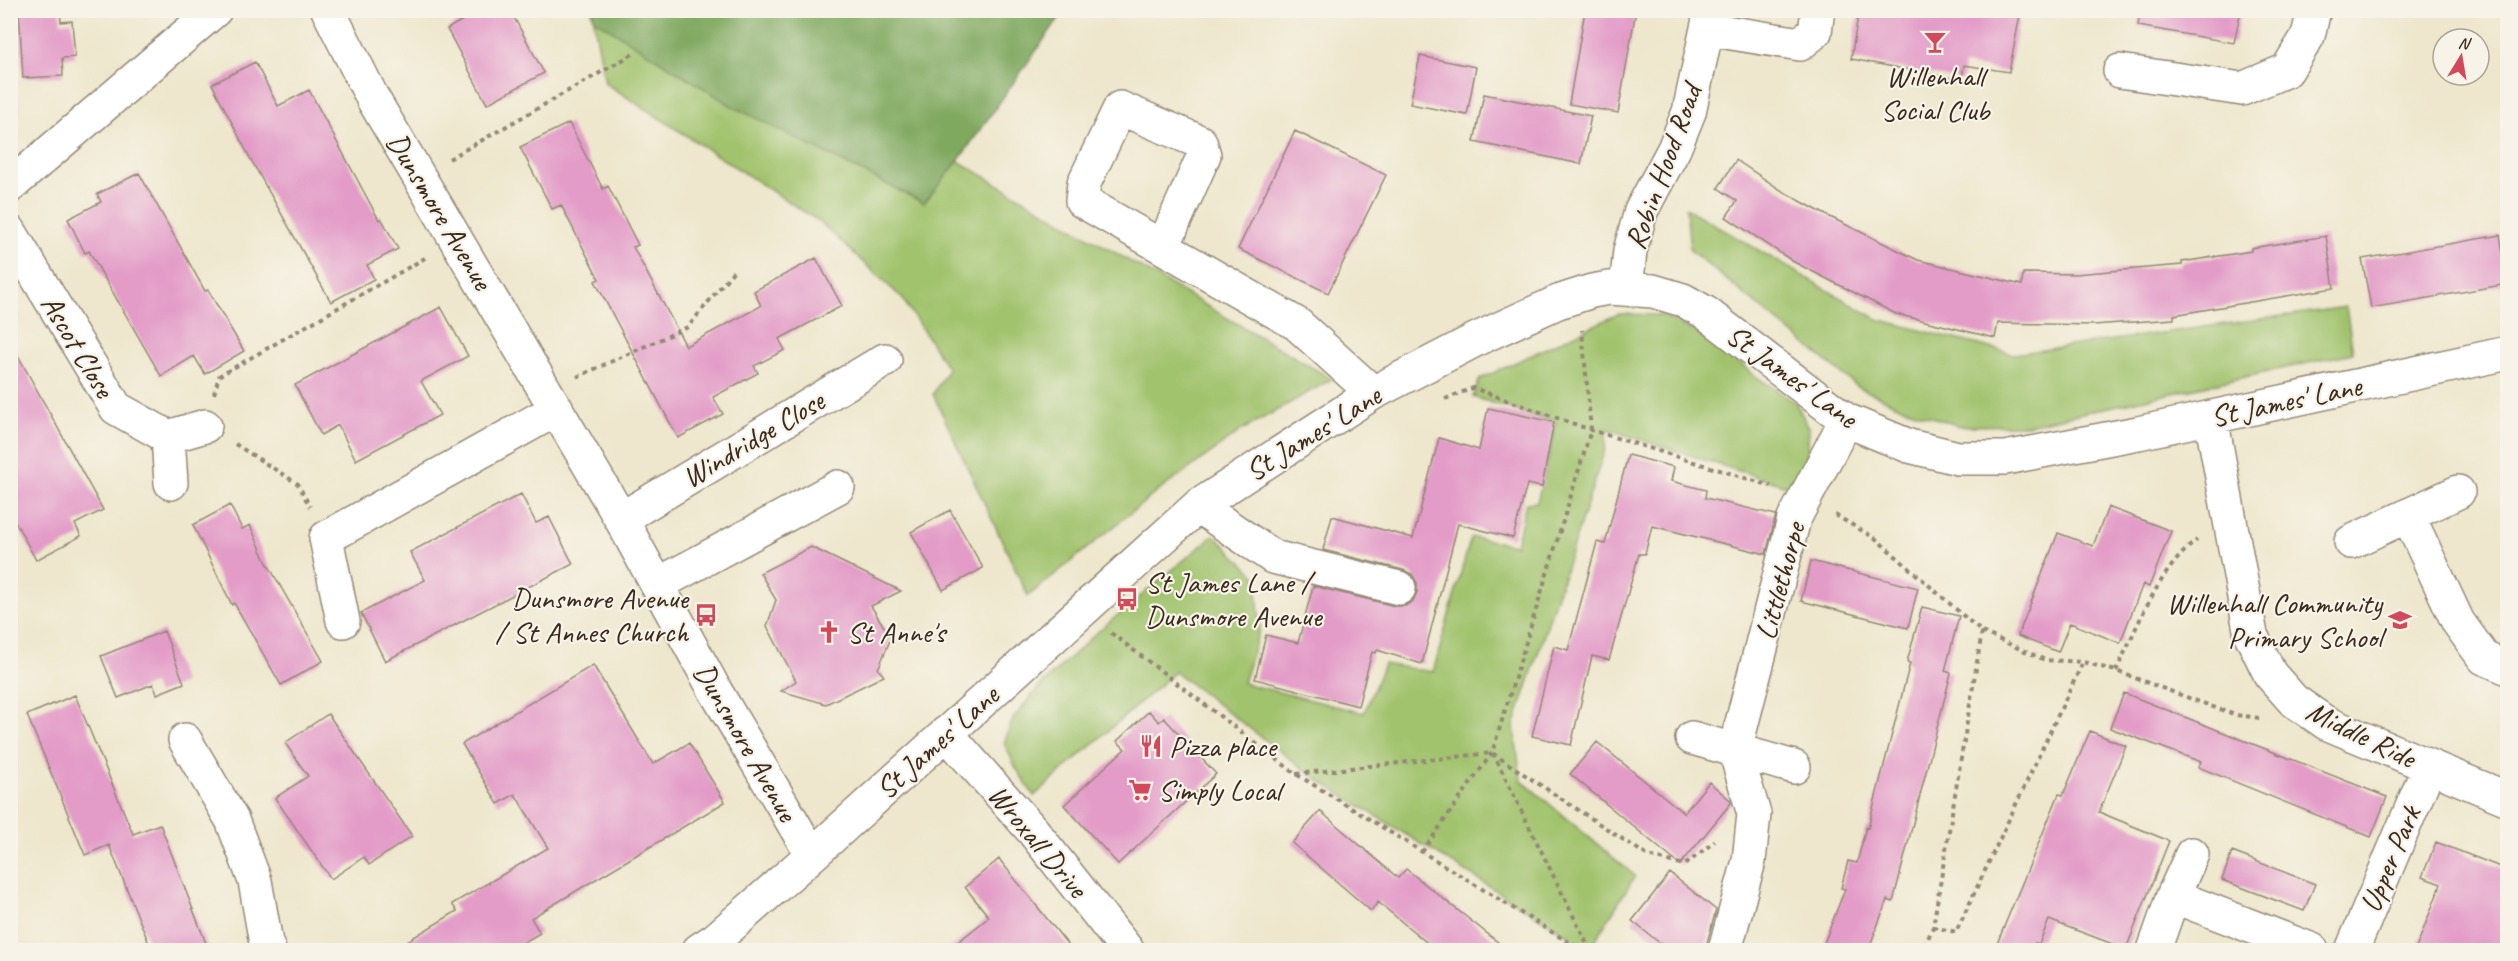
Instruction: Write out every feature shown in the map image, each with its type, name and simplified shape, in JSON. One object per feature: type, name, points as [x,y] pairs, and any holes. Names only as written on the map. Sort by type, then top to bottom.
[{"type":"street","points":[[10,186],[215,10]]},
{"type":"street","name":"Dunsmore Avenue","points":[[328,10],[373,99],[552,400],[621,519],[716,692],[812,855]]},
{"type":"street","points":[[1709,20],[1800,44],[1815,32],[1818,10]]},
{"type":"street","points":[[2120,71],[2242,89],[2287,70],[2308,36],[2314,10]]},
{"type":"street","name":"Robin Hood Road","points":[[1626,289],[1627,269],[1641,211],[1674,150],[1689,112],[1709,20]]},
{"type":"street","name":"Ascot Close","points":[[10,232],[116,408],[168,437]]},
{"type":"street","points":[[1168,249],[1297,324],[1373,393]]},
{"type":"street","name":"St James' Lane","points":[[699,951],[716,939],[812,855],[1198,506],[1373,393],[1477,339],[1579,294],[1609,288],[1653,291],[1683,300],[1695,306],[1846,420],[1919,448],[1958,458],[2005,459],[2508,353]]},
{"type":"street","name":"Windridge Close","points":[[621,519],[885,360]]},
{"type":"street","points":[[343,621],[326,538],[552,400]]},
{"type":"street","name":"Middle Ride","points":[[2211,417],[2251,635],[2270,674],[2293,700],[2325,723],[2508,799]]},
{"type":"street","name":"Littlethorpe","points":[[1735,750],[1794,519],[1846,420]]},
{"type":"street","points":[[171,483],[168,437],[205,426]]},
{"type":"street","points":[[657,585],[838,487]]},
{"type":"street","points":[[2352,542],[2458,492]]},
{"type":"street","points":[[1198,506],[1273,557],[1399,588]]},
{"type":"street","points":[[2408,515],[2458,622],[2484,658],[2508,668]]},
{"type":"street","name":"Wroxall Drive","points":[[946,733],[1033,831],[1127,951]]},
{"type":"street","points":[[1692,738],[1794,767]]},
{"type":"street","points":[[185,740],[232,820],[255,881],[269,951]]},
{"type":"street","points":[[1725,951],[1749,861],[1754,814],[1735,750]]},
{"type":"street","name":"Upper Park","points":[[2352,951],[2429,767]]},
{"type":"street","points":[[2154,950],[2192,854]]},
{"type":"street","points":[[2174,896],[2312,951]]},
{"type":"path","points":[[419,176],[633,54]]},
{"type":"path","points":[[326,538],[298,484],[205,426],[219,376],[457,239]]},
{"type":"path","points":[[552,400],[688,327],[735,269]]},
{"type":"path","points":[[1422,852],[1492,753],[1591,430],[1579,294]]},
{"type":"path","points":[[2116,671],[2155,591],[2182,552],[2229,516]]},
{"type":"path","points":[[1082,611],[1296,774],[1581,951]]},
{"type":"path","points":[[1982,632],[2045,660],[2083,662],[2116,671],[2235,715],[2269,718]]},
{"type":"path","points":[[1933,927],[1956,932],[2083,662]]},
{"type":"path","points":[[1492,753],[1590,951]]},
{"type":"path","points":[[1296,774],[1492,753],[1648,856],[1685,865],[1716,840],[1749,861]]},
{"type":"green space","points":[[592,10],[1064,11],[958,161],[924,203],[732,106],[594,19]]},
{"type":"green space","points":[[592,11],[1064,11],[958,161],[1332,379],[1242,430],[1153,495],[1028,596],[933,394],[948,369],[902,298],[820,222],[605,83]]},
{"type":"green space","points":[[1686,208],[1877,319],[2014,354],[2346,307],[2353,353],[2028,425],[1960,426],[1904,408],[1858,387],[1690,250]]},
{"type":"green space","points":[[1618,314],[1661,315],[1717,343],[1752,374],[1796,403],[1809,428],[1807,457],[1793,488],[1607,429],[1605,449],[1514,726],[1521,780],[1635,876],[1590,949],[1318,780],[1175,672],[1034,796],[1016,768],[1004,743],[1013,719],[1040,686],[1094,635],[1214,535],[1256,576],[1260,629],[1243,683],[1364,713],[1384,664],[1433,672],[1471,537],[1516,545],[1526,503],[1537,502],[1557,423],[1473,397],[1480,379]]},
{"type":"building","points":[[19,10],[60,10],[61,22],[72,21],[75,57],[62,58],[63,76],[23,78]]},
{"type":"building","points":[[480,10],[510,10],[544,73],[487,104],[447,29]]},
{"type":"building","points":[[1585,10],[1636,10],[1618,113],[1569,104]]},
{"type":"building","name":"Willenhall Social Club","points":[[1859,10],[2021,10],[2009,72],[1964,65],[1962,80],[1851,59]]},
{"type":"building","name":"Willenhall Social Club","points":[[2140,10],[2241,10],[2234,43],[2138,26]]},
{"type":"building","points":[[1420,56],[1476,67],[1467,115],[1410,104]]},
{"type":"building","points":[[255,62],[278,106],[309,90],[379,220],[381,218],[398,249],[367,265],[374,279],[331,302],[250,158],[212,84]]},
{"type":"building","points":[[1484,94],[1591,116],[1581,164],[1474,142]]},
{"type":"building","points":[[569,123],[603,189],[608,186],[638,245],[633,247],[686,346],[761,306],[754,291],[816,258],[842,306],[779,339],[785,350],[754,366],[758,373],[713,397],[723,414],[678,438],[595,281],[599,279],[561,205],[552,209],[520,147]]},
{"type":"building","points":[[1295,131],[1386,175],[1328,293],[1238,249]]},
{"type":"building","points":[[1736,160],[1784,192],[1918,260],[2022,285],[2023,273],[2075,274],[2182,265],[2182,262],[2251,251],[2251,248],[2326,236],[2334,288],[2174,315],[2174,319],[2093,325],[1998,323],[1995,338],[1896,314],[1794,262],[1726,217],[1737,201],[1718,188]]},
{"type":"building","points":[[139,173],[205,291],[208,290],[244,351],[205,374],[194,356],[161,376],[89,251],[85,253],[68,219],[101,202],[97,194]]},
{"type":"building","points":[[2500,235],[2508,284],[2371,308],[2362,259]]},
{"type":"building","points":[[441,307],[468,356],[421,381],[440,415],[356,460],[338,425],[321,435],[295,385]]},
{"type":"building","points":[[10,341],[103,510],[75,524],[81,536],[36,560],[10,512]]},
{"type":"building","points":[[1488,408],[1554,422],[1542,487],[1527,484],[1513,538],[1458,524],[1422,664],[1377,650],[1376,653],[1372,652],[1358,706],[1255,679],[1266,635],[1298,643],[1313,586],[1395,606],[1405,606],[1413,601],[1417,592],[1417,583],[1412,574],[1323,550],[1332,516],[1413,538],[1439,438],[1479,450]]},
{"type":"building","points":[[1628,455],[1674,467],[1671,481],[1706,490],[1705,498],[1776,515],[1766,554],[1652,526],[1645,554],[1639,554],[1609,660],[1592,656],[1571,745],[1532,736],[1554,646],[1568,650],[1597,542],[1605,544]]},
{"type":"building","points":[[521,494],[536,523],[549,517],[573,564],[385,661],[361,613],[425,580],[410,552]]},
{"type":"building","points":[[230,505],[242,529],[250,525],[266,561],[323,661],[281,685],[234,603],[232,605],[193,525]]},
{"type":"building","points":[[2108,507],[2171,531],[2149,587],[2143,584],[2120,643],[2070,623],[2058,652],[2018,636],[2058,533],[2093,546]]},
{"type":"building","points":[[950,510],[983,568],[943,590],[911,532]]},
{"type":"building","name":"St Anne's","points":[[811,547],[901,591],[871,606],[891,638],[878,669],[884,676],[826,704],[781,691],[796,681],[767,626],[776,600],[760,573]]},
{"type":"building","points":[[1811,561],[1918,588],[1908,628],[1801,601]]},
{"type":"building","points":[[1922,607],[1959,616],[1945,671],[1951,673],[1893,902],[1887,900],[1868,951],[1821,951],[1845,889],[1841,888],[1848,861],[1857,863],[1866,827],[1868,828]]},
{"type":"building","points":[[164,631],[184,683],[157,694],[153,684],[118,698],[101,656]]},
{"type":"building","points":[[593,665],[653,764],[689,743],[725,802],[531,918],[540,933],[509,951],[391,951],[457,911],[452,904],[548,848],[515,794],[498,804],[462,744]]},
{"type":"building","points":[[2124,693],[2387,797],[2371,837],[2198,767],[2201,762],[2110,728]]},
{"type":"building","points":[[75,695],[133,834],[160,824],[209,951],[152,951],[109,845],[85,855],[27,715]]},
{"type":"building","name":"Simply Local","points":[[1149,711],[1159,722],[1164,718],[1216,774],[1118,864],[1064,805],[1125,749],[1117,741]]},
{"type":"building","points":[[328,714],[412,836],[369,865],[364,857],[331,879],[275,798],[308,776],[285,743]]},
{"type":"building","points":[[2090,731],[2126,746],[2099,812],[2169,841],[2126,949],[2049,920],[2039,944],[2035,943],[2032,951],[1994,951],[2059,794],[2063,795]]},
{"type":"building","points":[[1597,742],[1684,813],[1709,782],[1730,800],[1731,803],[1680,865],[1570,774]]},
{"type":"building","points":[[1320,811],[1398,878],[1406,869],[1509,951],[1437,951],[1378,902],[1371,911],[1292,843]]},
{"type":"building","points":[[2436,842],[2508,870],[2508,951],[2415,951],[2441,884],[2422,877]]},
{"type":"building","points":[[2232,852],[2315,884],[2304,911],[2222,880]]},
{"type":"building","points":[[999,859],[1073,951],[947,951],[989,917],[965,887]]},
{"type":"building","points":[[1670,873],[1716,910],[1707,943],[1702,951],[1670,951],[1632,921]]},
{"type":"place","name":"Willenhall Social Club","points":[[1935,42]]},
{"type":"place","name":"St James Lane / Dunsmore Avenue","points":[[1127,599]]},
{"type":"place","name":"Dunsmore Avenue / St Annes Church","points":[[706,615]]},
{"type":"place","name":"Willenhall Community Primary School","points":[[2400,620]]},
{"type":"place","name":"St Anne's","points":[[829,632]]},
{"type":"place","name":"Pizza place","points":[[1151,746]]},
{"type":"place","name":"Simply Local","points":[[1140,790]]}]
